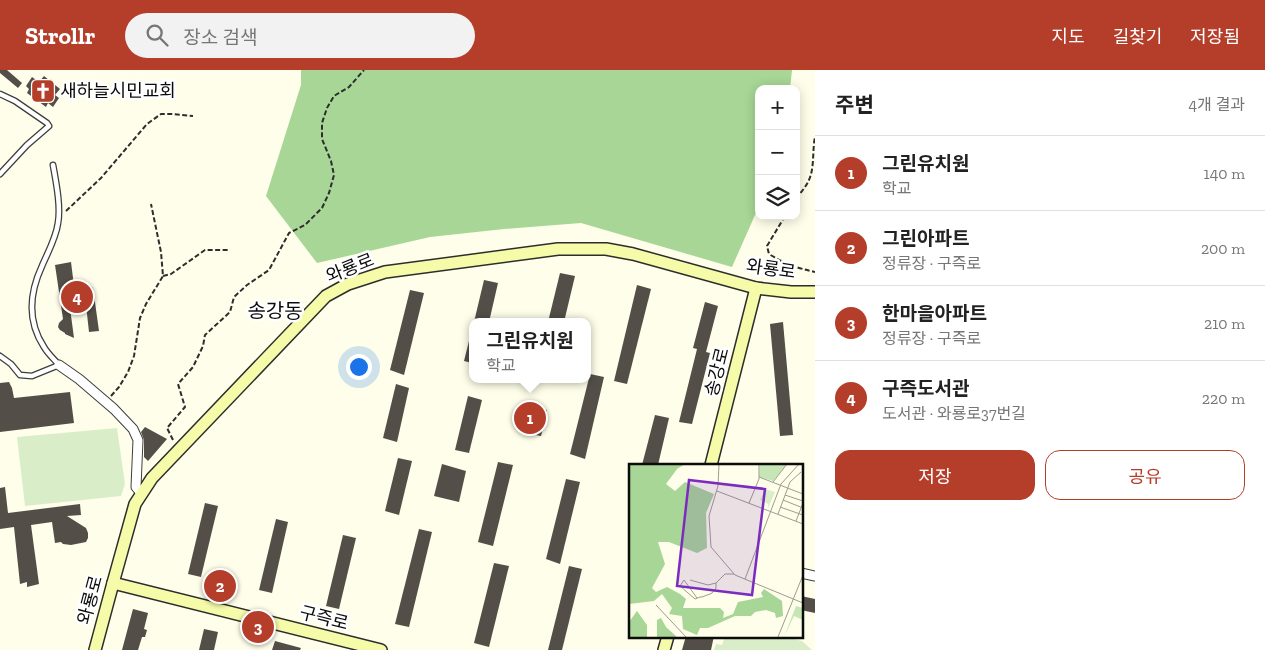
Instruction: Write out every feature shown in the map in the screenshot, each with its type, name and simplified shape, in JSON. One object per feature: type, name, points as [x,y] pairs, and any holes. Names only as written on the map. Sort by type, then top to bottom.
[{"type":"main road","name":"와룡로","points":[[95,650],[112,582],[135,504],[152,478],[326,296],[348,284],[385,272],[558,249],[606,249],[633,254],[756,288],[790,292],[815,292]]},
{"type":"main road","name":"송강로","points":[[711,464],[756,288]]},
{"type":"main road","name":"구즉로","points":[[112,582],[381,650]]},
{"type":"street","points":[[59,365],[114,408],[133,429],[138,440],[136,487],[142,494]]},
{"type":"street","points":[[802,573],[815,576]]},
{"type":"lane","points":[[0,94],[15,101],[49,126],[27,145],[0,174]]},
{"type":"lane","points":[[0,356],[11,364],[20,376],[32,376],[59,365],[44,348],[34,328],[31,312],[34,290],[40,269],[52,244],[59,222],[56,179],[53,165]]},
{"type":"path","points":[[175,454],[174,441],[167,428],[185,407],[178,384],[194,367],[203,346],[205,335],[230,312],[234,297],[247,285],[269,270],[289,233],[305,225],[322,208],[334,175],[331,161],[322,139],[322,123],[327,108],[334,96],[349,87],[364,70]]},
{"type":"path","points":[[59,217],[101,178],[147,124],[161,114],[193,116]]},
{"type":"path","points":[[800,193],[809,181],[815,137]]},
{"type":"path","points":[[106,402],[119,387],[128,372],[134,356],[140,318],[162,276],[161,252],[151,204]]},
{"type":"path","points":[[782,220],[766,246],[769,254],[793,267],[815,272]]},
{"type":"path","points":[[162,276],[172,274],[205,250],[228,250]]},
{"type":"green space","points":[[301,70],[792,70],[790,85],[755,85],[755,215],[732,267],[581,223],[430,237],[317,263],[266,196],[301,85]]},
{"type":"green space","points":[[117,428],[125,484],[121,496],[25,506],[17,437]]},
{"type":"green space","points":[[724,638],[790,638],[802,641],[812,650],[714,650],[716,644],[722,645]]},
{"type":"building","points":[[0,70],[7,70],[22,83],[18,88],[0,73]]},
{"type":"building","name":"새하늘시민교회","points":[[44,76],[60,89],[55,95],[59,98],[53,107],[48,103],[46,107],[27,93],[29,89],[26,86],[32,77],[39,82]]},
{"type":"building","points":[[71,262],[74,286],[88,284],[93,288],[99,331],[89,332],[86,305],[70,308],[74,338],[65,334],[58,327],[63,319],[55,265]]},
{"type":"building","points":[[560,273],[575,276],[565,318],[549,318]]},
{"type":"building","points":[[484,280],[498,283],[490,318],[475,318]]},
{"type":"building","points":[[637,285],[651,289],[627,384],[614,381]]},
{"type":"building","points":[[410,290],[424,293],[404,375],[390,370]]},
{"type":"building","points":[[705,302],[718,306],[706,352],[710,353],[692,424],[679,422],[697,349],[693,348]]},
{"type":"building","points":[[783,322],[793,435],[780,436],[770,324]]},
{"type":"building","points":[[469,341],[469,362],[464,361]]},
{"type":"building","points":[[591,374],[604,377],[585,459],[570,454],[588,383],[591,383]]},
{"type":"building","points":[[9,382],[14,398],[70,392],[74,423],[0,432],[0,383]]},
{"type":"building","points":[[396,384],[409,388],[397,442],[383,438]]},
{"type":"building","points":[[468,396],[482,400],[469,453],[455,450]]},
{"type":"building","points":[[526,405],[547,410],[541,436],[519,432]]},
{"type":"building","points":[[655,415],[669,418],[658,464],[642,464]]},
{"type":"building","points":[[145,427],[167,439],[148,461],[144,457],[144,440],[141,432]]},
{"type":"building","points":[[398,458],[412,461],[399,515],[385,511]]},
{"type":"building","points":[[498,462],[513,465],[493,546],[478,542]]},
{"type":"building","points":[[442,464],[466,471],[459,502],[434,496]]},
{"type":"building","points":[[566,479],[580,482],[560,564],[546,559]]},
{"type":"building","points":[[5,487],[8,513],[80,504],[81,515],[67,516],[86,528],[88,538],[86,542],[71,545],[61,542],[55,543],[52,522],[31,525],[39,584],[27,587],[27,582],[20,584],[14,527],[0,529],[0,488]]},
{"type":"building","points":[[205,503],[218,506],[201,577],[188,574]]},
{"type":"building","points":[[276,519],[288,522],[272,593],[259,590]]},
{"type":"building","points":[[419,529],[432,532],[409,627],[395,624]]},
{"type":"building","points":[[343,535],[356,538],[339,609],[326,606]]},
{"type":"building","points":[[494,563],[509,566],[489,647],[474,643]]},
{"type":"building","points":[[569,566],[582,569],[562,650],[548,650]]},
{"type":"building","points":[[802,596],[815,599],[815,613],[802,610]]},
{"type":"building","points":[[133,609],[148,613],[144,629],[147,630],[145,637],[142,637],[138,650],[122,650]]},
{"type":"building","points":[[204,629],[218,632],[214,650],[199,650]]},
{"type":"building","points":[[685,638],[714,638],[711,650],[682,650]]},
{"type":"building","points":[[275,641],[301,648],[300,650],[272,650]]},
{"type":"place","name":"새하늘시민교회","points":[[43,91]]},
{"type":"place","name":"구즉도서관","points":[[77,297]]},
{"type":"place","name":"그린유치원","points":[[530,418]]},
{"type":"place","name":"그린아파트","points":[[220,586]]},
{"type":"place","name":"한마을아파트","points":[[258,627]]},
{"type":"district","name":"송강동","points":[[275,311]]}]
